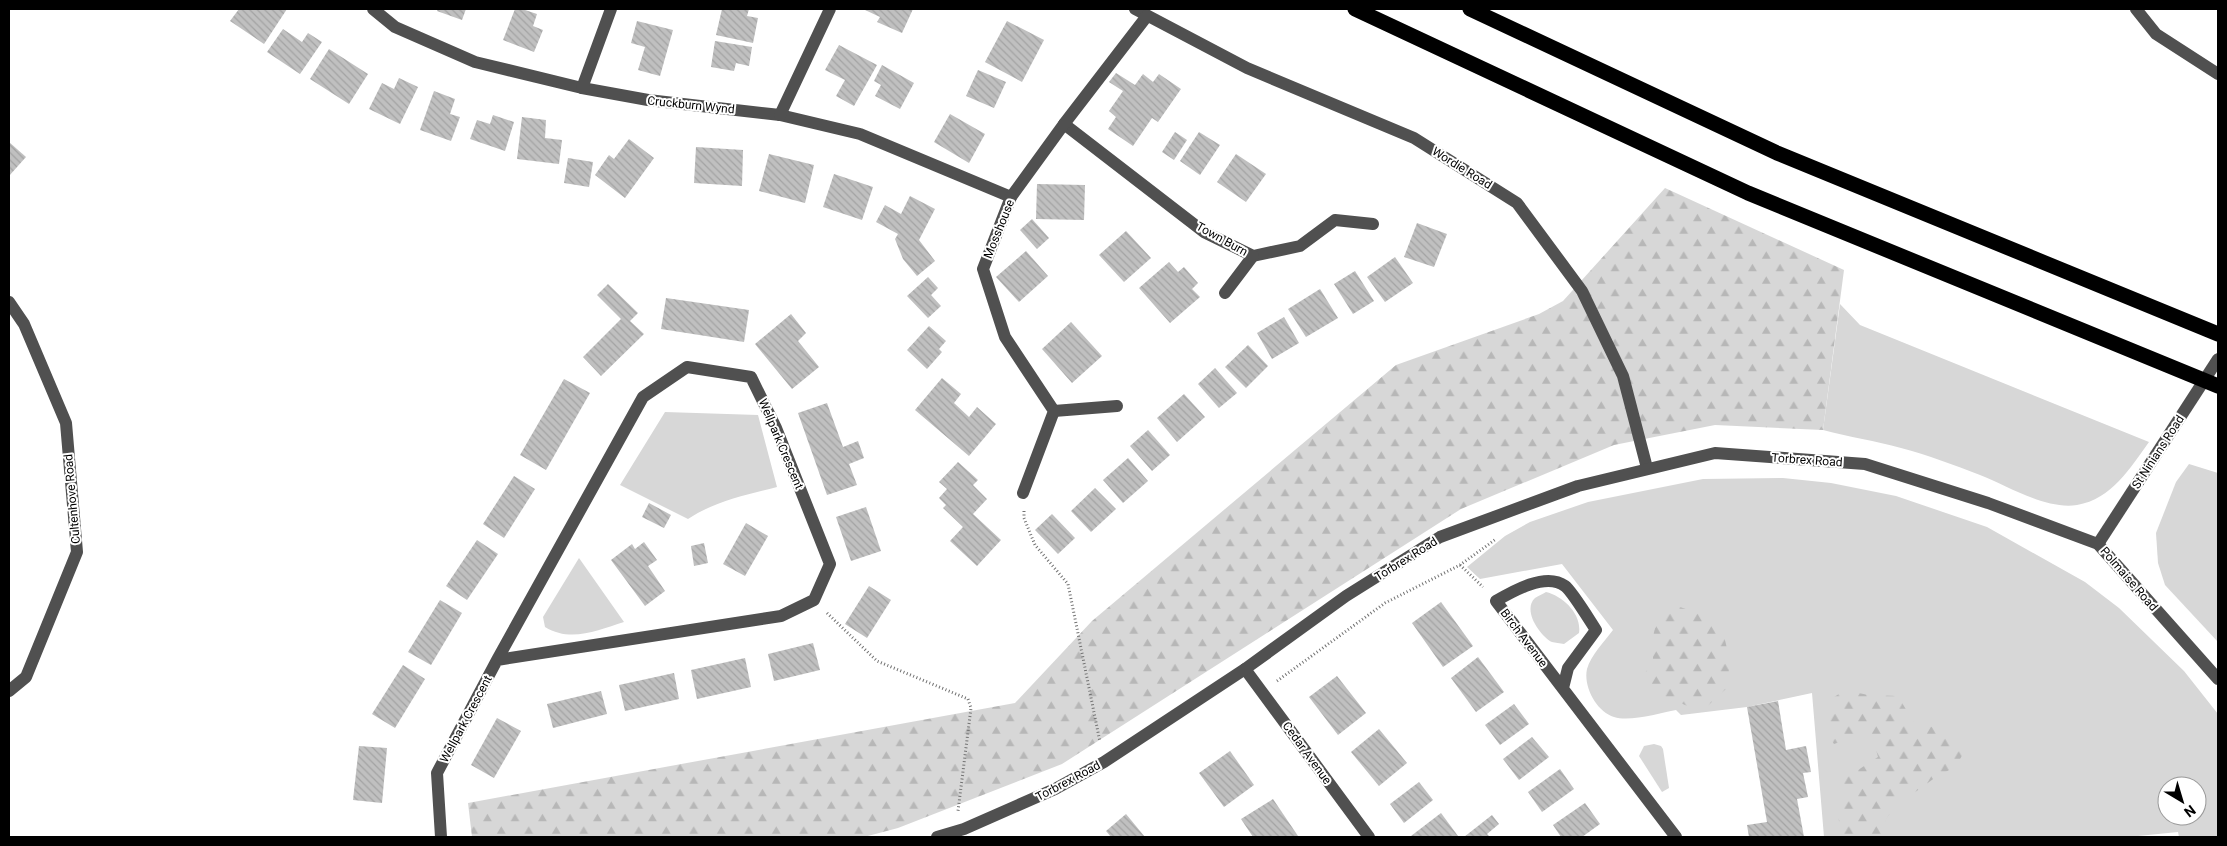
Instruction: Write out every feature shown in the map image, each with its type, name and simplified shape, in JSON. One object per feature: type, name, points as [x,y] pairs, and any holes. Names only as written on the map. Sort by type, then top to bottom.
[{"type":"highway","points":[[1355,9],[1748,193],[2218,386]]},
{"type":"highway","points":[[1470,9],[1777,153],[2218,334]]},
{"type":"street","name":"Cruckburn Wynd","points":[[373,9],[395,27],[476,62],[582,88],[648,100],[780,115],[860,134],[1011,198]]},
{"type":"street","points":[[582,88],[611,9]]},
{"type":"street","points":[[780,115],[830,9]]},
{"type":"street","name":"Wordie Road","points":[[1135,9],[1247,68],[1414,138],[1517,203],[1582,292],[1623,376],[1648,468]]},
{"type":"street","points":[[2136,9],[2156,34],[2218,74]]},
{"type":"street","name":"Mosshouse","points":[[1054,411],[1005,337],[983,269],[1011,198],[1064,124],[1147,16]]},
{"type":"street","name":"Town Burn","points":[[1064,124],[1204,232],[1253,256],[1300,246],[1335,220],[1373,224]]},
{"type":"street","points":[[1225,293],[1253,256]]},
{"type":"street","name":"Cultenhove Road","points":[[9,302],[24,324],[66,423],[77,552],[26,677],[9,690]]},
{"type":"street","name":"St Ninians Road","points":[[2098,544],[2218,359]]},
{"type":"street","name":"Wellpark Crescent","points":[[441,837],[437,774],[497,660],[643,397],[687,367],[751,377],[776,428],[830,564],[814,600],[781,616],[497,660]]},
{"type":"street","points":[[1023,492],[1054,411],[1117,406]]},
{"type":"street","name":"Torbrex Road","points":[[937,837],[1055,790],[1104,762],[1245,669],[1346,596],[1440,537],[1578,486],[1715,453],[1865,464],[1988,503]]},
{"type":"street","name":"Polmaise Road","points":[[1988,503],[2098,544],[2218,680]]},
{"type":"street","name":"Birch Avenue","points":[[1563,688],[1568,668],[1596,630],[1565,586],[1549,581],[1523,586],[1496,601],[1676,837]]},
{"type":"street","name":"Cedar Avenue","points":[[1245,669],[1369,837]]},
{"type":"path","points":[[1023,492],[1024,518],[1035,545],[1068,584],[1104,762]]},
{"type":"path","points":[[1262,692],[1385,603],[1460,565],[1500,536]]},
{"type":"path","points":[[1460,565],[1496,601]]},
{"type":"path","points":[[814,600],[877,661],[968,699],[971,708],[955,831]]},
{"type":"green space","points":[[1665,188],[1844,270],[1823,430],[1715,425],[1614,445],[1461,509],[1062,764],[898,828],[864,837],[472,837],[468,803],[1015,703],[1092,621],[1396,365],[1539,314],[1563,301]]},
{"type":"green space","points":[[1840,304],[1860,325],[2149,442],[2127,472],[2110,489],[2089,502],[2065,506],[2040,501],[1980,475],[1921,454],[1823,430]]},
{"type":"green space","points":[[665,412],[758,415],[777,487],[720,503],[688,519],[620,485]]},
{"type":"green space","points":[[2189,464],[2218,473],[2218,642],[2165,585],[2158,563],[2156,533],[2176,482]]},
{"type":"green space","points":[[1783,478],[1831,483],[1896,496],[1987,527],[2085,582],[2119,608],[2184,671],[2218,714],[2218,837],[2179,837],[2178,832],[2128,837],[1824,837],[1812,693],[1747,707],[1681,715],[1676,710],[1636,718],[1614,717],[1602,710],[1597,704],[1589,691],[1586,676],[1591,659],[1613,630],[1562,564],[1480,579],[1467,567],[1505,536],[1530,522],[1588,502],[1703,479]]},
{"type":"green space","points":[[579,558],[624,622],[575,635],[555,632],[545,627],[543,617]]},
{"type":"green space","points":[[1546,592],[1559,597],[1565,602],[1578,619],[1579,633],[1564,644],[1547,639],[1534,622],[1530,609],[1532,603],[1535,598]]},
{"type":"green space","points":[[1680,607],[1706,616],[1724,636],[1730,661],[1727,688],[1701,712],[1676,701],[1658,702],[1646,686],[1643,675],[1653,663],[1654,636],[1658,623],[1670,612]]},
{"type":"green space","points":[[1845,690],[1868,695],[1898,696],[1914,723],[1944,731],[1954,738],[1965,751],[1955,767],[1936,777],[1896,806],[1885,820],[1888,837],[1841,837],[1838,814],[1841,781],[1878,757],[1875,746],[1862,736],[1834,744],[1825,731],[1828,701]]},
{"type":"green space","points":[[1654,744],[1661,746],[1663,749],[1669,788],[1662,792],[1639,756],[1644,746]]},
{"type":"building","points":[[239,9],[287,9],[264,44],[230,21]]},
{"type":"building","points":[[438,9],[466,9],[462,20],[437,11]]},
{"type":"building","points":[[515,9],[522,9],[537,14],[533,26],[543,30],[534,52],[503,40]]},
{"type":"building","points":[[722,9],[749,9],[747,16],[758,18],[753,43],[716,35]]},
{"type":"building","points":[[863,9],[913,9],[902,33],[877,22],[880,17]]},
{"type":"building","points":[[637,21],[673,30],[660,76],[638,70],[645,47],[631,43]]},
{"type":"building","points":[[1007,21],[1044,40],[1022,82],[985,62]]},
{"type":"building","points":[[283,29],[302,42],[308,33],[322,42],[300,74],[267,52]]},
{"type":"building","points":[[715,41],[752,47],[749,66],[736,63],[734,71],[711,67]]},
{"type":"building","points":[[839,45],[877,65],[854,106],[836,96],[845,80],[825,70]]},
{"type":"building","points":[[329,49],[368,74],[349,104],[310,79]]},
{"type":"building","points":[[882,65],[914,83],[900,109],[875,96],[881,85],[874,81]]},
{"type":"building","points":[[978,70],[1006,82],[994,108],[966,96]]},
{"type":"building","points":[[1116,73],[1135,85],[1143,74],[1153,82],[1159,74],[1181,89],[1158,122],[1152,118],[1133,146],[1108,129],[1116,117],[1109,111],[1123,91],[1109,82]]},
{"type":"building","points":[[399,78],[418,87],[400,124],[369,109],[382,83],[394,89]]},
{"type":"building","points":[[434,91],[455,99],[450,114],[460,117],[451,141],[420,130]]},
{"type":"building","points":[[950,114],[985,134],[969,163],[934,142]]},
{"type":"building","points":[[493,115],[514,122],[505,151],[470,139],[477,120],[490,124]]},
{"type":"building","points":[[522,117],[546,120],[545,138],[562,140],[559,164],[517,159]]},
{"type":"building","points":[[1175,132],[1187,140],[1174,160],[1162,152]]},
{"type":"building","points":[[1199,132],[1220,145],[1200,175],[1180,161]]},
{"type":"building","points":[[629,139],[654,158],[625,198],[595,175],[609,155],[614,159]]},
{"type":"building","points":[[9,142],[26,157],[9,176]]},
{"type":"building","points":[[696,147],[743,150],[742,186],[694,183]]},
{"type":"building","points":[[769,154],[814,165],[805,203],[759,191]]},
{"type":"building","points":[[1236,154],[1266,174],[1246,202],[1217,182]]},
{"type":"building","points":[[568,158],[593,162],[589,187],[564,183]]},
{"type":"building","points":[[834,174],[873,187],[862,220],[823,207]]},
{"type":"building","points":[[1037,184],[1085,185],[1084,220],[1036,219]]},
{"type":"building","points":[[910,196],[935,209],[919,240],[935,261],[917,276],[903,259],[895,239],[898,234],[876,222],[885,205],[901,214]]},
{"type":"building","points":[[1032,219],[1049,238],[1037,249],[1020,230]]},
{"type":"building","points":[[1417,223],[1447,234],[1434,267],[1404,257]]},
{"type":"building","points":[[1126,231],[1151,258],[1124,282],[1099,255]]},
{"type":"building","points":[[1026,251],[1048,276],[1019,302],[996,277]]},
{"type":"building","points":[[1395,257],[1413,283],[1385,302],[1367,277]]},
{"type":"building","points":[[1169,262],[1178,272],[1184,267],[1198,283],[1192,289],[1200,297],[1170,323],[1139,288]]},
{"type":"building","points":[[1355,271],[1374,301],[1353,314],[1334,284]]},
{"type":"building","points":[[928,277],[938,288],[931,295],[941,306],[928,318],[907,296]]},
{"type":"building","points":[[608,284],[638,313],[630,321],[644,334],[601,376],[583,357],[621,319],[597,295]]},
{"type":"building","points":[[1320,289],[1338,318],[1306,337],[1288,309]]},
{"type":"building","points":[[666,298],[749,310],[744,342],[661,329]]},
{"type":"building","points":[[791,314],[806,333],[798,341],[819,367],[792,389],[755,344]]},
{"type":"building","points":[[1284,317],[1299,343],[1272,359],[1257,333]]},
{"type":"building","points":[[1071,322],[1102,356],[1072,383],[1042,349]]},
{"type":"building","points":[[929,326],[946,341],[939,349],[942,352],[927,369],[907,350]]},
{"type":"building","points":[[1248,345],[1268,366],[1246,388],[1225,367]]},
{"type":"building","points":[[1215,368],[1237,393],[1219,408],[1198,384]]},
{"type":"building","points":[[942,378],[961,394],[954,403],[969,417],[977,407],[996,424],[969,456],[915,410]]},
{"type":"building","points":[[564,379],[590,393],[546,470],[520,455]]},
{"type":"building","points":[[1184,394],[1205,417],[1177,442],[1157,418]]},
{"type":"building","points":[[827,403],[843,447],[858,441],[864,458],[849,464],[857,485],[827,495],[798,413]]},
{"type":"building","points":[[1148,430],[1170,455],[1152,471],[1130,446]]},
{"type":"building","points":[[1128,458],[1148,481],[1123,503],[1103,480]]},
{"type":"building","points":[[958,462],[978,480],[973,485],[987,499],[973,514],[1001,540],[977,566],[950,541],[963,527],[943,508],[946,505],[939,498],[947,489],[939,482]]},
{"type":"building","points":[[514,476],[535,489],[504,538],[483,524]]},
{"type":"building","points":[[1095,488],[1116,509],[1091,532],[1071,511]]},
{"type":"building","points":[[649,503],[671,515],[664,528],[642,517]]},
{"type":"building","points":[[866,507],[881,551],[851,561],[836,517]]},
{"type":"building","points":[[1052,514],[1075,538],[1058,554],[1035,530]]},
{"type":"building","points":[[746,523],[768,536],[745,576],[723,564]]},
{"type":"building","points":[[477,540],[498,554],[467,600],[446,586]]},
{"type":"building","points":[[644,542],[657,560],[648,566],[665,591],[645,606],[611,560],[632,544],[635,549]]},
{"type":"building","points":[[704,543],[708,563],[694,566],[691,546]]},
{"type":"building","points":[[869,586],[891,600],[867,638],[845,624]]},
{"type":"building","points":[[440,600],[462,613],[431,665],[408,652]]},
{"type":"building","points":[[1441,602],[1473,646],[1443,667],[1412,623]]},
{"type":"building","points":[[813,643],[820,670],[774,681],[768,654]]},
{"type":"building","points":[[1478,657],[1504,692],[1476,712],[1451,678]]},
{"type":"building","points":[[745,658],[751,687],[697,699],[691,670]]},
{"type":"building","points":[[403,665],[425,679],[395,728],[372,714]]},
{"type":"building","points":[[674,673],[679,699],[625,711],[619,685]]},
{"type":"building","points":[[1337,676],[1366,713],[1338,735],[1309,697]]},
{"type":"building","points":[[601,691],[607,714],[553,728],[547,704]]},
{"type":"building","points":[[1778,701],[1786,750],[1806,746],[1811,772],[1803,773],[1808,797],[1797,799],[1804,837],[1749,837],[1747,825],[1767,822],[1747,707]]},
{"type":"building","points":[[1514,704],[1529,724],[1500,745],[1485,725]]},
{"type":"building","points":[[497,718],[521,731],[494,778],[471,765]]},
{"type":"building","points":[[1379,729],[1407,763],[1379,786],[1351,752]]},
{"type":"building","points":[[1532,737],[1549,757],[1519,780],[1503,759]]},
{"type":"building","points":[[359,746],[387,748],[382,803],[353,800]]},
{"type":"building","points":[[1230,751],[1254,785],[1224,807],[1199,773]]},
{"type":"building","points":[[1560,769],[1574,789],[1542,812],[1528,792]]},
{"type":"building","points":[[1419,782],[1433,800],[1404,823],[1390,804]]},
{"type":"building","points":[[1273,799],[1298,836],[1253,837],[1241,819]]},
{"type":"building","points":[[1585,803],[1600,824],[1582,837],[1561,837],[1553,825]]},
{"type":"building","points":[[1441,813],[1458,836],[1411,836]]},
{"type":"building","points":[[1126,814],[1145,837],[1111,837],[1106,831]]},
{"type":"building","points":[[1492,815],[1499,824],[1487,834],[1490,837],[1464,837]]}]
